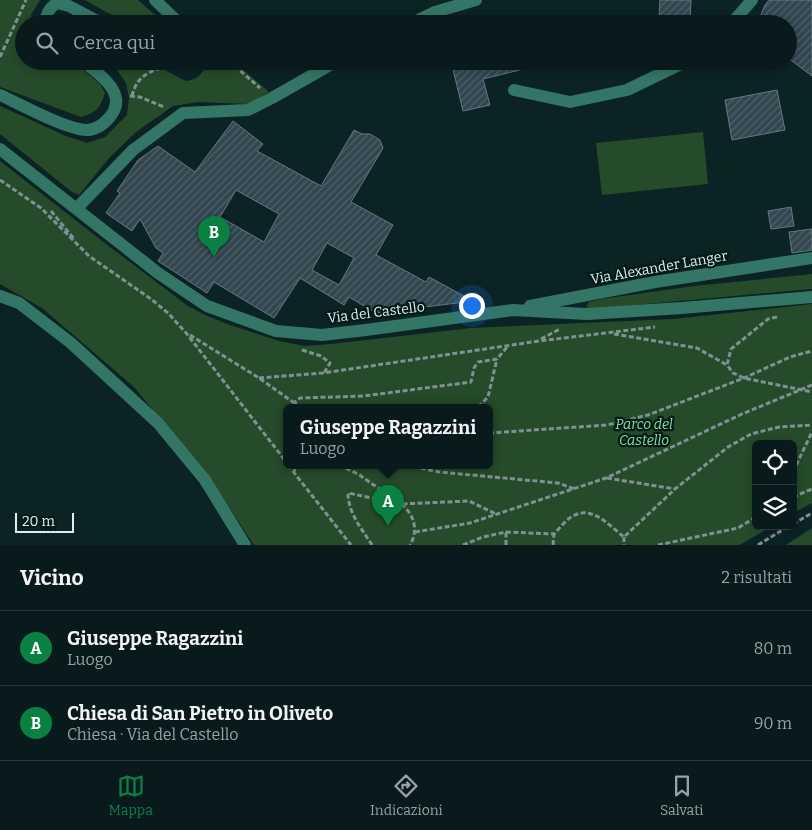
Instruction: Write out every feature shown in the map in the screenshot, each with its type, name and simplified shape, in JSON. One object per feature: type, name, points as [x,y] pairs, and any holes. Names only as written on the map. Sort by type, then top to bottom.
[{"type":"street","points":[[155,0],[171,15]]},
{"type":"street","points":[[429,15],[476,0]]},
{"type":"street","points":[[739,15],[752,0]]},
{"type":"street","points":[[46,15],[49,8],[57,3],[69,6],[86,15]]},
{"type":"street","points":[[0,95],[71,127],[87,130],[101,126],[110,117],[117,102],[113,89],[94,70]]},
{"type":"street","points":[[77,208],[133,150],[181,114],[248,110],[321,70]]},
{"type":"street","points":[[514,90],[570,102],[627,90],[668,70]]},
{"type":"street","name":"Via del Castello","points":[[0,149],[77,208],[158,274],[207,306],[276,330],[330,334],[513,310],[587,314],[682,308],[812,296]]},
{"type":"street","name":"Via Alexander Langer","points":[[513,310],[655,282],[812,258]]},
{"type":"street","points":[[0,296],[19,303],[71,343],[158,422],[205,480],[245,545]]},
{"type":"path","points":[[19,15],[26,0]]},
{"type":"path","points":[[0,57],[15,24]]},
{"type":"path","points":[[132,96],[135,85],[142,76],[157,70]]},
{"type":"path","points":[[239,70],[272,98]]},
{"type":"path","points":[[114,93],[140,97],[181,114]]},
{"type":"path","points":[[0,180],[41,208],[89,256],[168,313],[187,334],[283,459]]},
{"type":"path","points":[[56,192],[44,203],[89,256]]},
{"type":"path","points":[[727,365],[731,349],[743,339],[768,319],[786,316]]},
{"type":"path","points":[[539,341],[565,325]]},
{"type":"path","points":[[258,378],[323,374],[539,341],[611,334],[657,327]]},
{"type":"path","points":[[593,330],[696,348],[727,365],[733,373],[744,378],[812,392]]},
{"type":"path","points":[[187,334],[296,404],[296,400],[300,398],[364,396],[471,382],[474,368],[478,362],[496,359]]},
{"type":"path","points":[[481,404],[488,397],[496,359],[508,346]]},
{"type":"path","points":[[293,348],[321,356],[330,363],[323,374]]},
{"type":"path","points":[[493,433],[607,425],[648,415],[744,378],[790,357],[812,351]]},
{"type":"path","points":[[415,532],[470,523],[606,478],[742,414],[812,385]]},
{"type":"path","points":[[624,545],[624,537],[675,489],[728,447],[751,434],[779,427],[812,425]]},
{"type":"path","points":[[797,464],[812,432]]},
{"type":"path","points":[[291,469],[351,545]]},
{"type":"path","points":[[347,469],[358,474],[411,513],[415,532],[410,545]]},
{"type":"path","points":[[425,469],[439,472],[558,483],[575,489]]},
{"type":"path","points":[[606,478],[675,489]]},
{"type":"path","points":[[797,496],[812,489]]},
{"type":"path","points":[[372,545],[352,513],[348,504],[348,493],[401,504],[469,501],[496,514]]},
{"type":"path","points":[[553,545],[554,534],[574,515],[585,512],[596,515],[624,537]]},
{"type":"path","points":[[797,522],[812,513]]},
{"type":"path","points":[[658,545],[738,528],[752,519]]},
{"type":"path","points":[[758,545],[782,530]]},
{"type":"path","points":[[463,545],[483,537],[506,532],[554,534]]},
{"type":"path","points":[[506,532],[506,545]]},
{"type":"green space","points":[[0,0],[40,0],[31,15],[15,15],[15,70],[84,70],[100,84],[105,93],[97,109],[81,117],[0,87]]},
{"type":"green space","points":[[85,0],[138,0],[155,15],[112,15]]},
{"type":"green space","points":[[117,70],[165,70],[186,81],[194,79],[204,70],[243,70],[269,92],[249,104],[198,102],[173,106],[136,132],[109,158],[79,195],[72,192],[0,134],[0,106],[66,136],[87,143],[105,137],[127,115],[129,98],[126,83]]},
{"type":"green space","points":[[703,132],[708,184],[602,195],[596,143]]},
{"type":"green space","name":"Parco del Castello","points":[[0,161],[188,306],[230,325],[279,341],[305,346],[471,328],[673,319],[812,304],[812,503],[797,511],[797,440],[752,440],[752,530],[765,530],[740,545],[254,545],[214,485],[134,387],[42,308],[0,284]]},
{"type":"green space","points":[[812,274],[812,289],[591,309],[586,307],[589,302],[601,299],[694,286]]},
{"type":"green space","points":[[812,528],[812,545],[786,545]]},
{"type":"building","points":[[660,0],[691,0],[690,15],[659,15]]},
{"type":"building","points":[[769,0],[812,0],[812,76],[797,65],[797,15],[761,15]]},
{"type":"building","points":[[453,70],[520,70],[483,79],[490,105],[463,111]]},
{"type":"building","points":[[777,90],[785,130],[732,140],[725,100]]},
{"type":"building","points":[[233,121],[263,144],[257,151],[321,186],[354,130],[362,134],[370,134],[380,140],[383,148],[351,202],[393,225],[376,255],[426,282],[429,277],[473,301],[376,313],[349,297],[344,305],[300,278],[274,318],[214,282],[207,293],[158,261],[163,253],[156,248],[140,219],[132,231],[106,213],[120,193],[117,191],[138,160],[158,146],[195,172]],"holes":[[[236,190],[279,214],[264,242],[220,217]],[[327,243],[354,258],[339,285],[312,270]]]},
{"type":"building","points":[[791,207],[794,226],[771,229],[768,211]]},
{"type":"building","points":[[812,229],[812,250],[792,253],[789,232]]},
{"type":"place","name":"Chiesa di San Pietro in Oliveto","points":[[214,257]]},
{"type":"place","name":"Giuseppe Ragazzini","points":[[388,526]]}]
